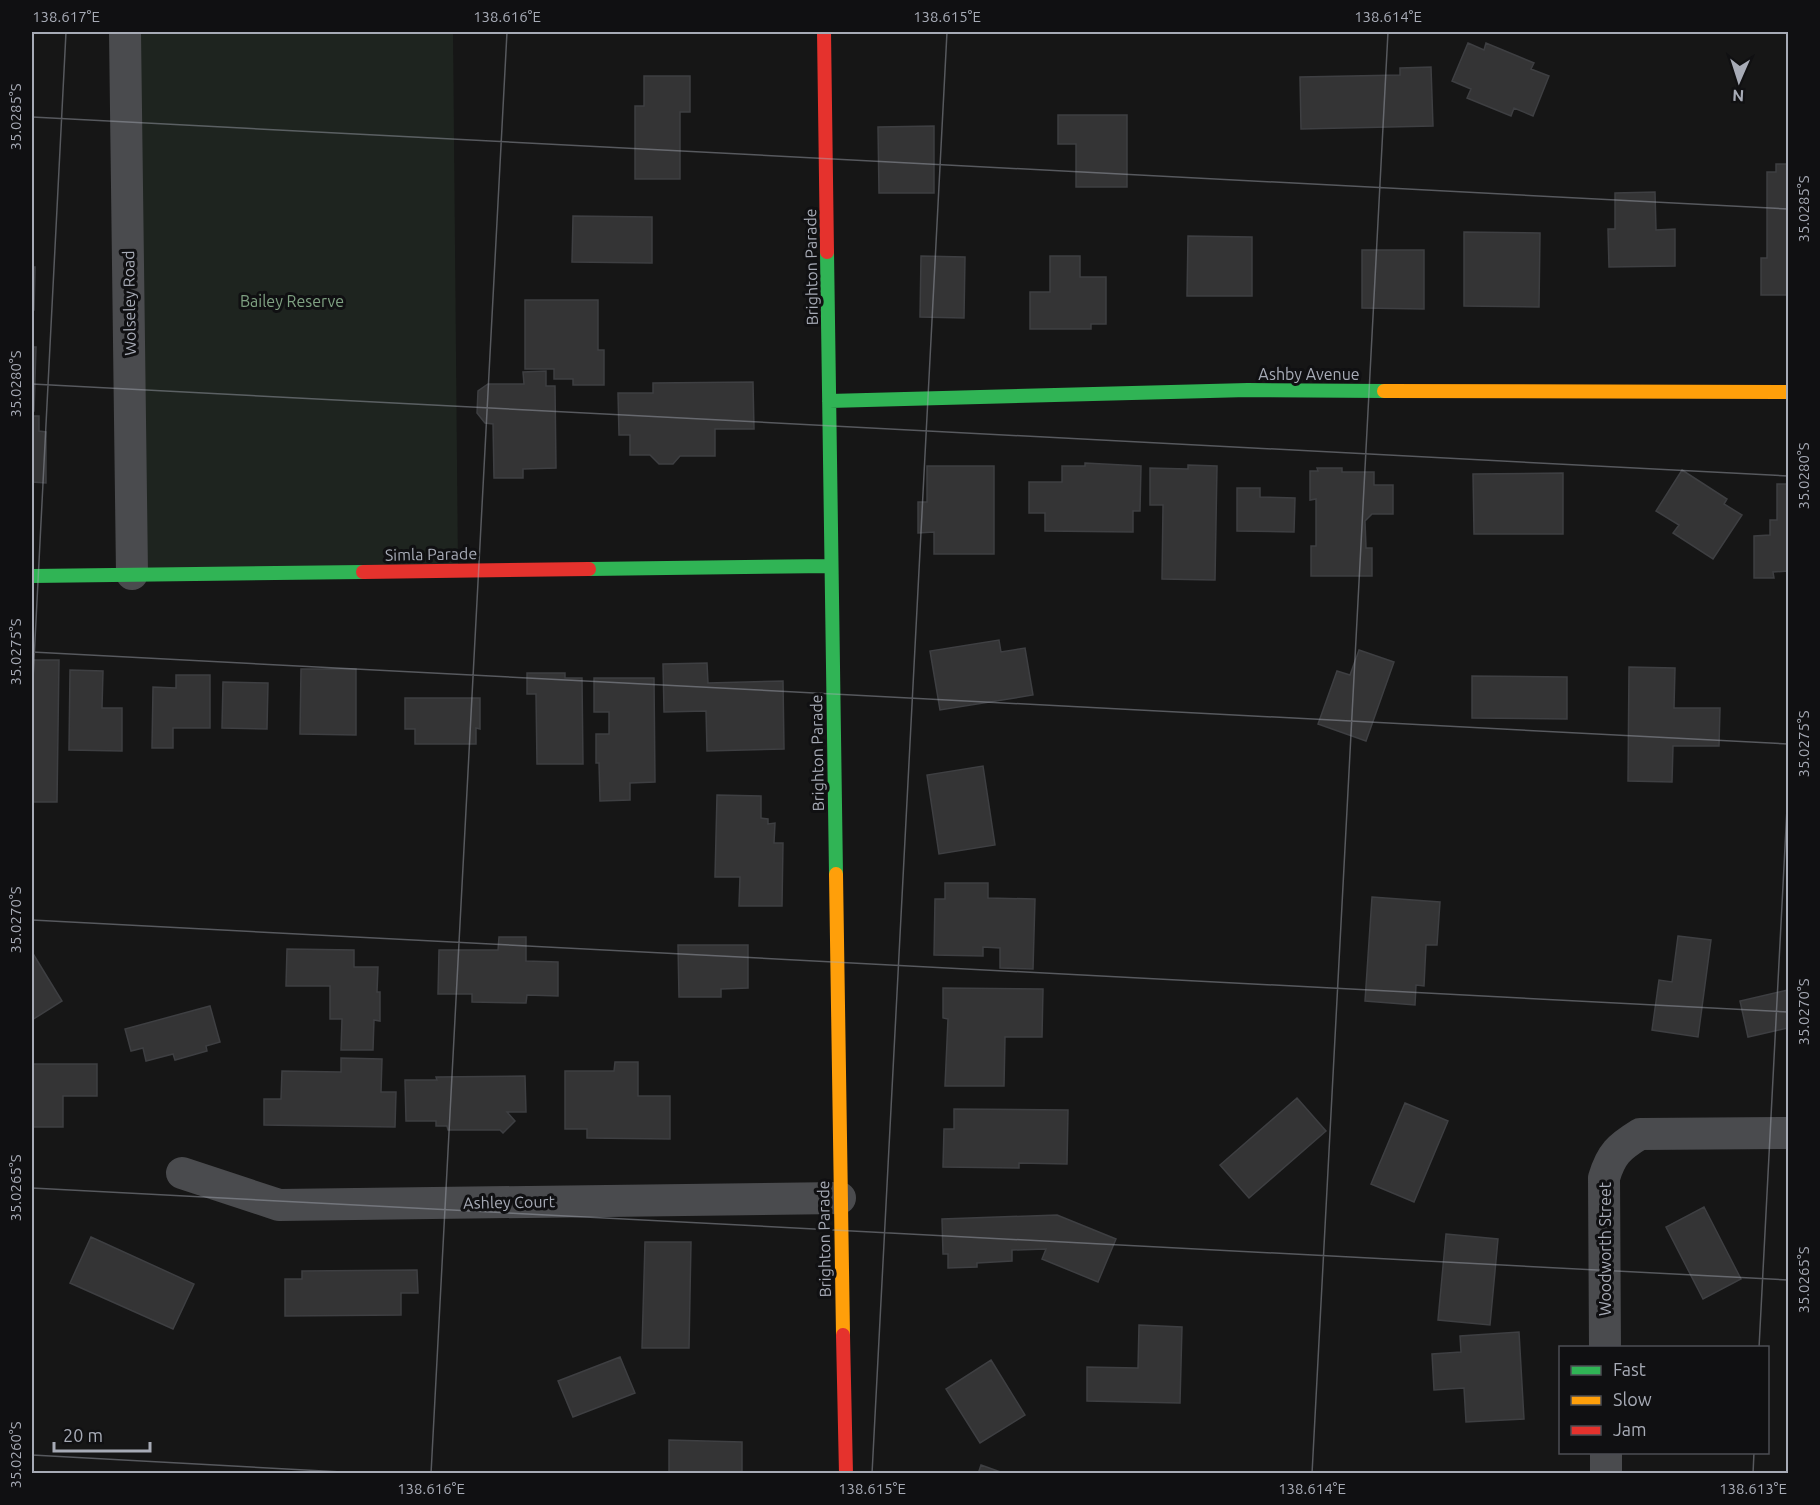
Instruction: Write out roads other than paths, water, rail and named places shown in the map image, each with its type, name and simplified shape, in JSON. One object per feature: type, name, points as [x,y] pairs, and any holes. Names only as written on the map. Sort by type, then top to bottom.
[{"type":"street","name":"Wolseley Road","points":[[125,32],[132,574]]},
{"type":"street","name":"Brighton Parade","points":[[824,32],[840,1198],[846,1473]]},
{"type":"street","name":"Ashby Avenue","points":[[829,401],[1248,390],[1788,392]]},
{"type":"street","name":"Simla Parade","points":[[32,576],[831,566]]},
{"type":"street","name":"Woodworth Street","points":[[1605,1346],[1604,1178],[1609,1161],[1622,1145],[1640,1134],[1788,1133]]},
{"type":"street","name":"Ashley Court","points":[[182,1173],[279,1205],[840,1198]]},
{"type":"street","points":[[1606,1454],[1606,1473]]},
{"type":"park label","name":"Bailey Reserve","points":[[292,301]]}]
